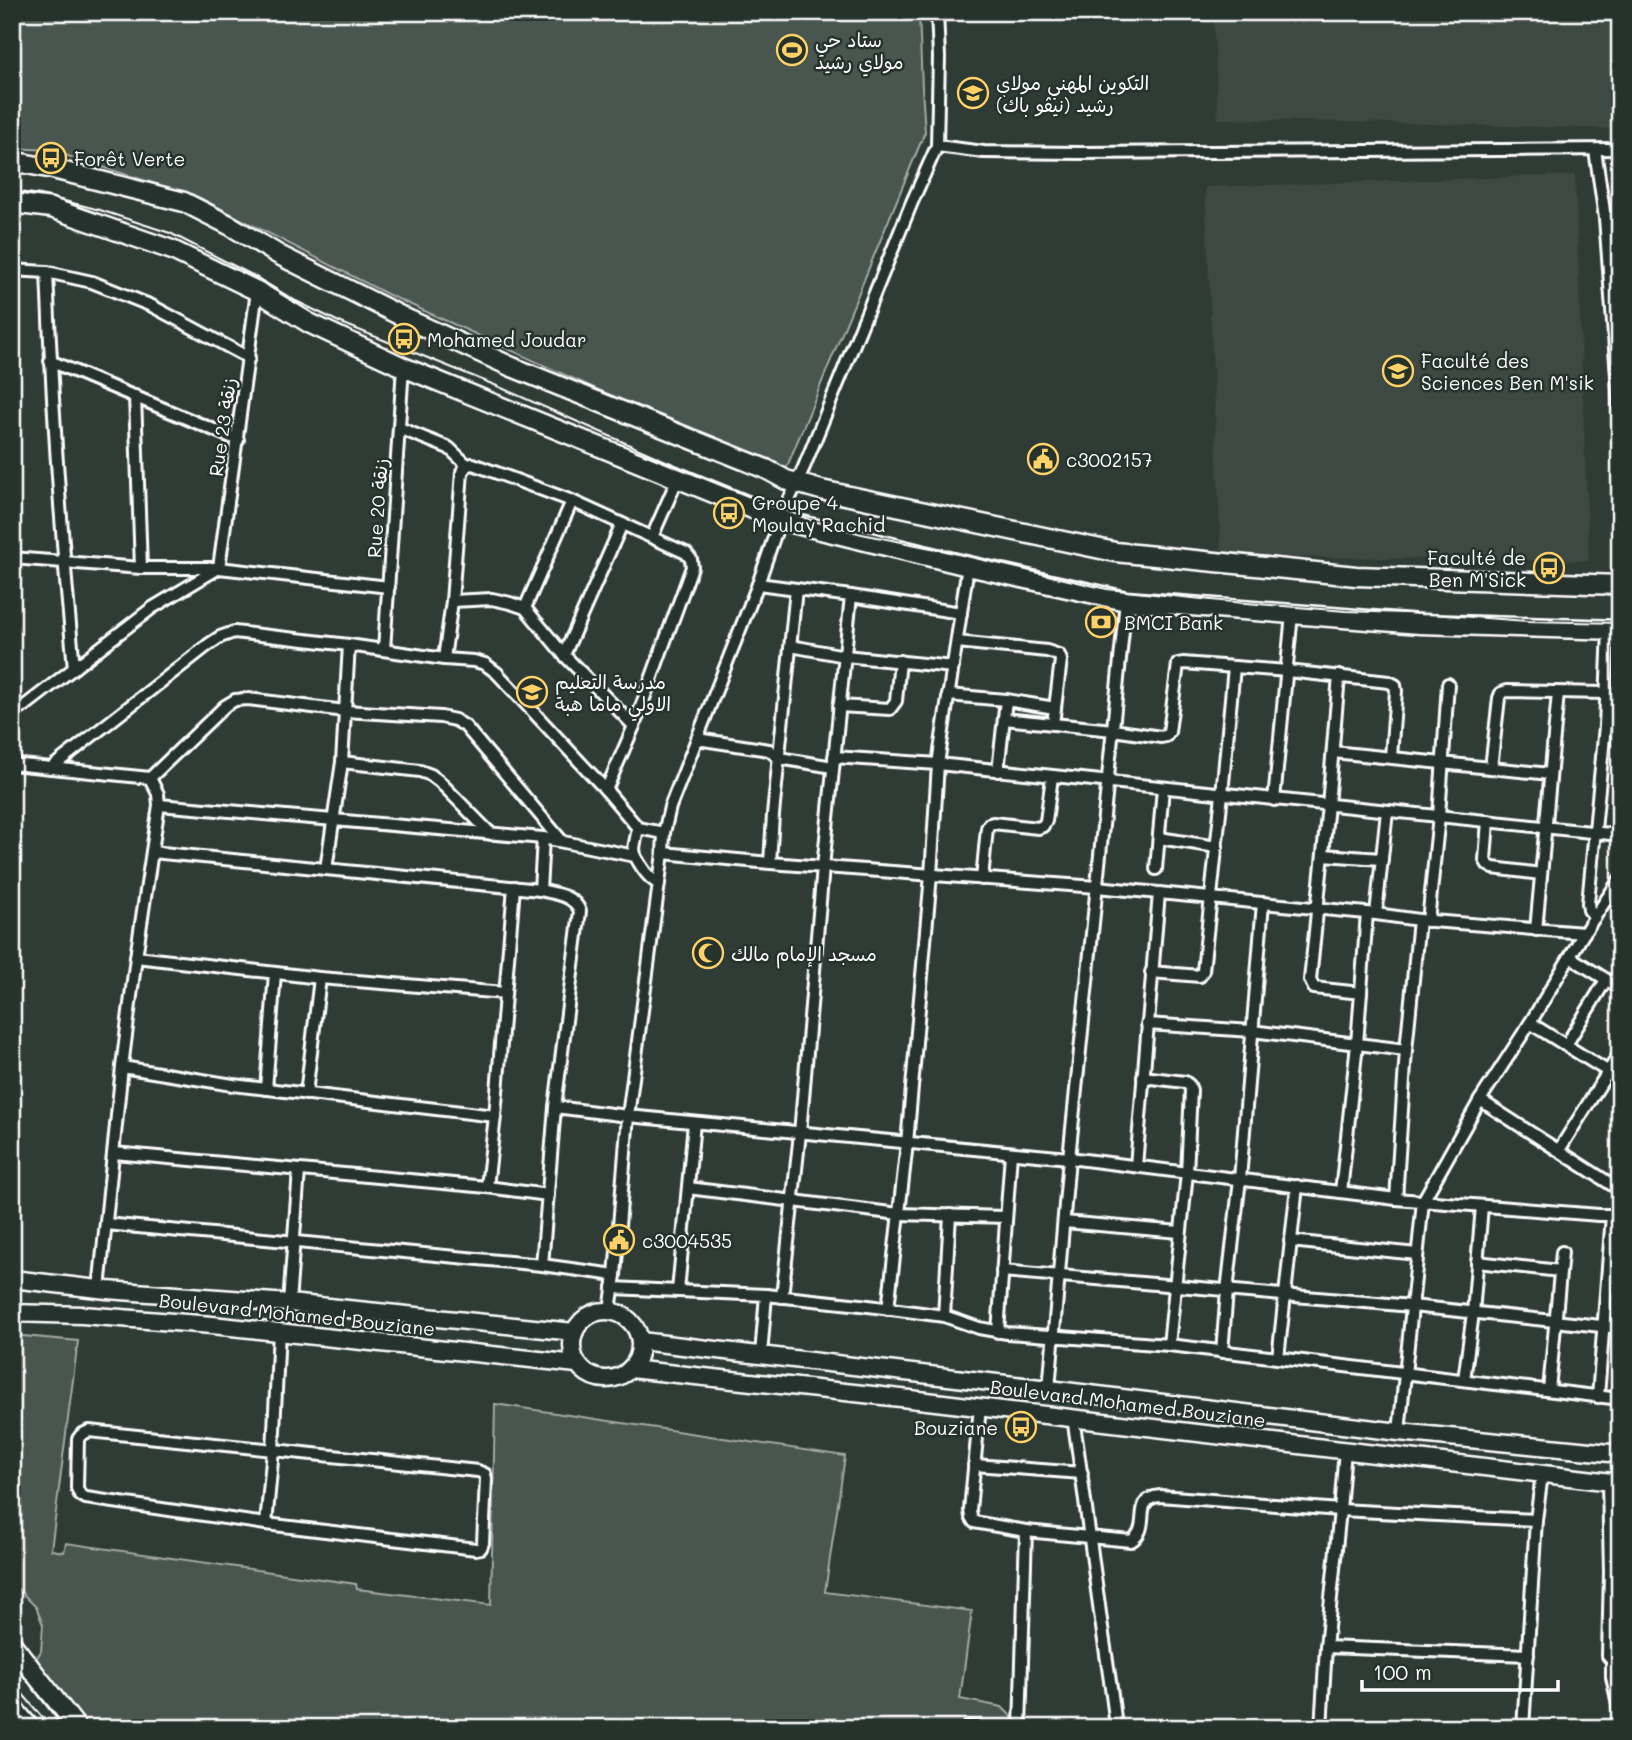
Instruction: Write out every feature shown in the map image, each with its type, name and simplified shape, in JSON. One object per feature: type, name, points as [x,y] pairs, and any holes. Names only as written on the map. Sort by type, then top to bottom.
[{"type":"main road","points":[[12,161],[184,202],[232,226],[279,255],[409,320],[512,367],[753,464],[786,480],[821,490],[1115,552],[1356,576],[1620,585]]},
{"type":"main road","points":[[12,203],[51,208],[172,250],[257,291],[309,323],[403,367],[780,520],[1126,601],[1420,624],[1615,630]]},
{"type":"main road","points":[[12,1644],[77,1728]]},
{"type":"main road","points":[[12,1707],[30,1728]]},
{"type":"street","points":[[610,1311],[628,1116],[664,833],[670,807],[758,584],[780,520],[937,146],[937,12]]},
{"type":"street","points":[[937,146],[984,152],[1081,153],[1620,149]]},
{"type":"street","points":[[1595,150],[1605,218],[1620,415]]},
{"type":"street","points":[[1605,218],[1620,217]]},
{"type":"street","points":[[12,270],[47,272],[92,282],[152,306],[249,358]]},
{"type":"street","points":[[47,272],[63,562],[74,668]]},
{"type":"street","name":"Rue 23 زنقة","points":[[219,568],[257,291]]},
{"type":"street","points":[[50,361],[238,440]]},
{"type":"street","name":"Rue 20 زنقة","points":[[384,650],[403,367]]},
{"type":"street","points":[[135,396],[141,568]]},
{"type":"street","points":[[400,428],[449,448],[467,465]]},
{"type":"street","points":[[444,659],[452,601],[462,472],[467,465],[473,464],[572,501],[686,553],[691,559],[692,567],[634,726],[606,790]]},
{"type":"street","points":[[652,537],[678,478]]},
{"type":"street","points":[[525,608],[572,501]]},
{"type":"street","points":[[564,655],[622,524]]},
{"type":"street","points":[[12,558],[141,568],[219,568],[389,587]]},
{"type":"street","points":[[888,1309],[907,1143],[938,764],[968,566]]},
{"type":"street","points":[[12,711],[26,705],[152,608],[219,568]]},
{"type":"street","points":[[758,584],[961,613]]},
{"type":"street","points":[[771,863],[796,589]]},
{"type":"street","points":[[782,1297],[851,596]]},
{"type":"street","points":[[452,601],[492,599],[525,608],[564,655],[634,726]]},
{"type":"street","points":[[1049,1388],[1069,1158],[1126,601]]},
{"type":"street","points":[[1274,800],[1292,614]]},
{"type":"street","points":[[1595,917],[1589,910],[1588,903],[1606,693],[1615,630]]},
{"type":"street","points":[[51,768],[208,645],[234,632],[485,664],[497,673],[638,828],[664,833]]},
{"type":"street","points":[[957,642],[1056,653],[1061,660],[1053,724]]},
{"type":"street","points":[[326,869],[341,762],[349,645]]},
{"type":"street","points":[[791,646],[845,656],[953,667]]},
{"type":"street","points":[[839,706],[890,709],[896,701],[900,661]]},
{"type":"street","points":[[1004,719],[1161,737],[1169,732],[1178,664],[1339,676],[1395,685],[1391,757]]},
{"type":"street","points":[[1151,972],[1202,974],[1234,667]]},
{"type":"street","points":[[1339,676],[1310,980],[1314,988],[1361,993]]},
{"type":"street","points":[[1396,1199],[1406,1050],[1439,816],[1448,684]]},
{"type":"street","points":[[1491,768],[1501,693],[1606,693]]},
{"type":"street","points":[[1536,930],[1558,693]]},
{"type":"street","points":[[948,695],[1055,708]]},
{"type":"street","points":[[12,764],[150,778],[225,706],[235,700],[442,717],[465,726],[561,840]]},
{"type":"street","points":[[998,771],[1006,701]]},
{"type":"street","points":[[697,739],[769,750],[779,758],[938,764],[1620,835]]},
{"type":"street","points":[[1333,752],[1550,774]]},
{"type":"street","points":[[341,762],[420,771],[431,775],[491,834]]},
{"type":"street","points":[[982,879],[989,824],[1038,828],[1043,826],[1052,777]]},
{"type":"street","points":[[99,1289],[122,1068],[159,805],[158,794],[150,778]]},
{"type":"street","points":[[1156,869],[1163,788]]},
{"type":"street","points":[[159,805],[543,838],[635,856]]},
{"type":"street","points":[[1341,1192],[1361,993],[1387,811]]},
{"type":"street","points":[[1488,821],[1485,860],[1488,865],[1493,868],[1541,874]]},
{"type":"street","points":[[638,828],[635,856],[643,871],[659,884]]},
{"type":"street","points":[[540,890],[543,838]]},
{"type":"street","points":[[1159,838],[1217,847]]},
{"type":"street","points":[[152,852],[514,887],[540,890],[573,900],[580,911],[555,1107],[542,1265]]},
{"type":"street","points":[[663,853],[1097,887],[1423,920],[1584,933]]},
{"type":"street","points":[[1323,855],[1382,859]]},
{"type":"street","points":[[1399,1432],[1423,1201],[1480,1100],[1584,933],[1616,894],[1620,879]]},
{"type":"street","points":[[488,1187],[514,887]]},
{"type":"street","points":[[1136,1166],[1159,893]]},
{"type":"street","points":[[1222,1352],[1240,1179],[1263,903]]},
{"type":"street","points":[[136,957],[320,978],[505,993]]},
{"type":"street","points":[[1570,957],[1620,988]]},
{"type":"street","points":[[266,1089],[275,973]]},
{"type":"street","points":[[306,1094],[320,978]]},
{"type":"street","points":[[1566,1045],[1606,980]]},
{"type":"street","points":[[1530,1023],[1620,1079]]},
{"type":"street","points":[[1147,1024],[1252,1031],[1406,1050]]},
{"type":"street","points":[[1559,1150],[1620,1054]]},
{"type":"street","points":[[122,1068],[266,1089],[495,1116]]},
{"type":"street","points":[[1143,1077],[1185,1082],[1191,1090],[1187,1173],[1169,1345]]},
{"type":"street","points":[[1480,1100],[1620,1190]]},
{"type":"street","points":[[555,1107],[694,1123],[1069,1158],[1396,1199],[1616,1215],[1598,1396]]},
{"type":"street","points":[[678,1291],[694,1123]]},
{"type":"street","points":[[114,1153],[488,1187],[548,1195]]},
{"type":"street","points":[[998,1332],[1011,1153]]},
{"type":"street","points":[[289,1303],[299,1171]]},
{"type":"street","points":[[1278,1358],[1297,1186]]},
{"type":"street","points":[[688,1188],[899,1214],[1006,1217]]},
{"type":"street","points":[[1464,1380],[1482,1206]]},
{"type":"street","points":[[944,1316],[950,1215]]},
{"type":"street","points":[[1063,1222],[1180,1232]]},
{"type":"street","points":[[106,1224],[542,1265],[615,1275]]},
{"type":"street","points":[[1290,1241],[1417,1254]]},
{"type":"street","points":[[1549,1390],[1562,1252]]},
{"type":"street","points":[[1477,1262],[1560,1272]]},
{"type":"street","points":[[1002,1271],[1412,1306],[1620,1328]]},
{"type":"street","name":"Boulevard Mohamed Bouziane","points":[[12,1279],[99,1289],[289,1303],[574,1332]]},
{"type":"street","points":[[613,1288],[766,1295],[944,1316],[998,1332],[1169,1345],[1620,1399]]},
{"type":"street","points":[[761,1355],[766,1295]]},
{"type":"street","points":[[610,1311],[630,1321],[636,1330],[639,1351],[630,1369],[620,1376],[597,1378],[586,1373],[577,1364],[572,1344],[574,1332],[580,1322],[589,1315],[610,1311]]},
{"type":"street","name":"Boulevard Mohamed Bouziane","points":[[12,1313],[45,1313],[279,1331],[577,1364]]},
{"type":"street","points":[[12,1324],[45,1313]]},
{"type":"street","points":[[266,1524],[279,1331]]},
{"type":"street","name":"Boulevard Mohamed Bouziane","points":[[639,1341],[1399,1432],[1620,1454]]},
{"type":"street","name":"Boulevard Mohamed Bouziane","points":[[630,1369],[980,1407],[1614,1483]]},
{"type":"street","points":[[980,1407],[970,1510],[974,1522],[1026,1531],[1131,1541],[1142,1529],[1143,1507],[1147,1500],[1160,1496],[1340,1510],[1536,1520]]},
{"type":"street","points":[[1073,1418],[1116,1728]]},
{"type":"street","points":[[89,1431],[273,1450],[478,1471],[485,1474],[481,1548],[266,1524],[86,1499],[77,1488],[79,1439],[89,1431]]},
{"type":"street","points":[[1321,1728],[1345,1450]]},
{"type":"street","points":[[974,1465],[1082,1473]]},
{"type":"street","points":[[1523,1728],[1536,1520],[1542,1474]]},
{"type":"street","points":[[1614,1483],[1615,1573],[1608,1656],[1616,1660],[1612,1676],[1620,1713]]},
{"type":"street","points":[[1020,1728],[1026,1531]]},
{"type":"street","points":[[1326,1647],[1528,1656]]},
{"type":"street","points":[[968,1727],[985,1728]]},
{"type":"shaded area","points":[[12,12],[919,12],[925,132],[784,474],[387,294],[200,198],[49,150],[12,148]]},
{"type":"shaded area","points":[[1213,12],[1620,12],[1620,129],[1218,119]]},
{"type":"shaded area","name":"Faculté des Sciences Ben M'sik","points":[[1575,175],[1589,561],[1221,556],[1205,187]]},
{"type":"shaded area","points":[[12,1335],[78,1341],[51,1550],[64,1552],[66,1543],[356,1584],[357,1589],[491,1605],[495,1404],[845,1456],[825,1592],[972,1611],[960,1699],[1002,1707],[1023,1728],[83,1728],[33,1664],[41,1651],[43,1625],[36,1607],[12,1583]]},
{"type":"tram line","points":[[12,191],[41,195],[100,210],[170,233],[339,322],[497,386],[666,461],[810,520],[862,534],[1107,589],[1346,611],[1620,623]]},
{"type":"tram line","points":[[12,1662],[66,1728]]},
{"type":"tram line","points":[[12,1681],[51,1728]]},
{"type":"place","name":"ستاد حي مولاي رشيد","points":[[792,50]]},
{"type":"place","name":"التكوين المهني مولاي رشيد (نيڤو باك)","points":[[973,93]]},
{"type":"place","name":"Forêt Verte","points":[[51,158]]},
{"type":"place","name":"Mohamed Joudar","points":[[404,339]]},
{"type":"place","name":"Faculté des Sciences Ben M'sik","points":[[1398,371]]},
{"type":"place","name":"c3002157","points":[[1043,459]]},
{"type":"place","name":"Groupe 4 Moulay Rachid","points":[[729,513]]},
{"type":"place","name":"Faculté de Ben M'Sick","points":[[1549,568]]},
{"type":"place","name":"BMCI Bank","points":[[1101,622]]},
{"type":"place","name":"مدرسة التعليم الاولي ماما هبة","points":[[532,692]]},
{"type":"place","name":"مسجد الإمام مالك","points":[[708,953]]},
{"type":"place","name":"c3004535","points":[[619,1240]]},
{"type":"place","name":"Bouziane","points":[[1021,1427]]}]
